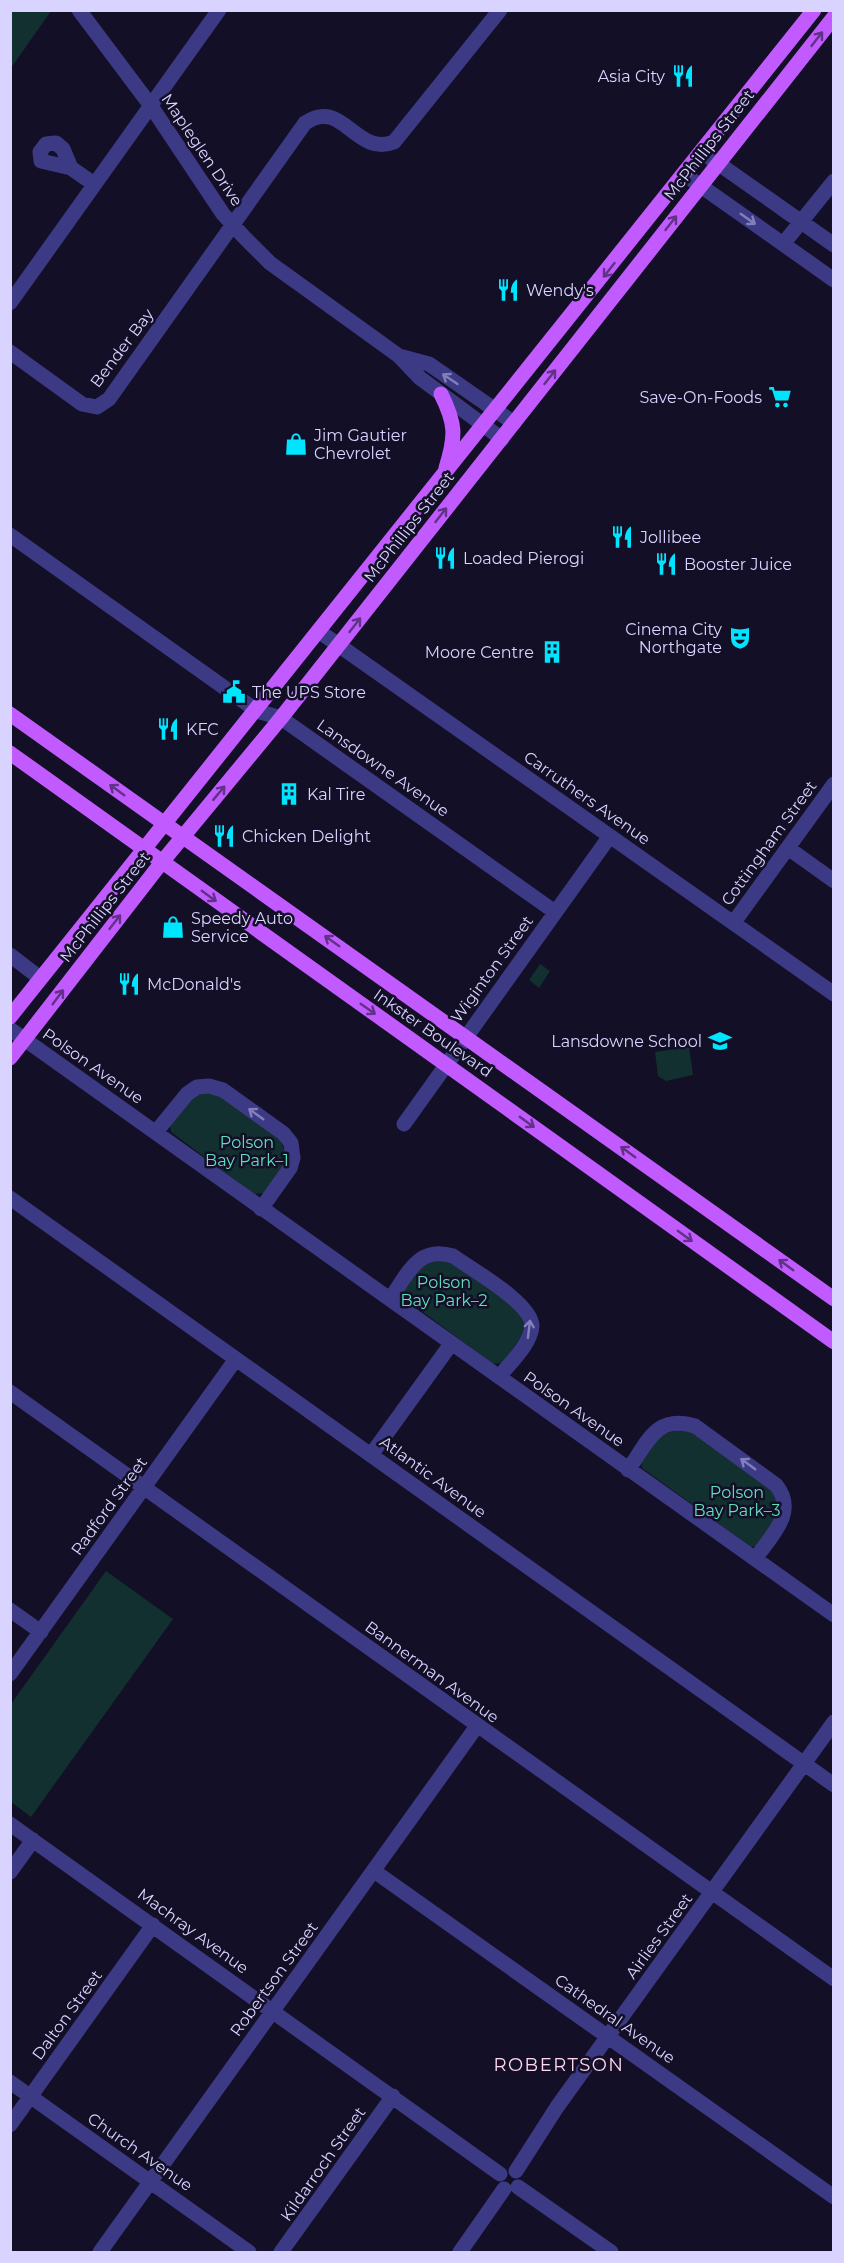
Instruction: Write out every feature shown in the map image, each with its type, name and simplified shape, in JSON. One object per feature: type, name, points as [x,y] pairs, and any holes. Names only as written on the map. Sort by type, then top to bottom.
[{"type":"main road","name":"McPhillips Street","points":[[10,1017],[320,632],[814,10]]},
{"type":"main road","name":"McPhillips Street","points":[[10,1058],[162,861],[281,718],[834,17]]},
{"type":"main road","points":[[441,394],[455,428],[453,446],[443,477]]},
{"type":"main road","name":"Inkster Boulevard","points":[[10,714],[182,838],[467,1036],[834,1299]]},
{"type":"main road","name":"Inkster Boulevard","points":[[10,753],[834,1342]]},
{"type":"street","name":"Mapleglen Drive","points":[[79,10],[151,106],[223,214],[270,263],[399,356],[420,378],[502,439]]},
{"type":"street","points":[[10,303],[219,10]]},
{"type":"street","name":"Bender Bay","points":[[10,352],[82,404],[96,407],[109,399],[303,126],[322,114],[332,117],[376,146],[393,142],[500,10]]},
{"type":"street","points":[[702,153],[834,245]]},
{"type":"street","points":[[71,168],[94,184]]},
{"type":"street","points":[[684,174],[834,280]]},
{"type":"street","points":[[783,244],[834,182]]},
{"type":"street","name":"Mapleglen Drive","points":[[399,356],[429,364],[514,423]]},
{"type":"street","name":"Lansdowne Avenue","points":[[10,535],[256,711],[281,718],[555,912]]},
{"type":"street","name":"Carruthers Avenue","points":[[320,632],[834,994]]},
{"type":"street","name":"Cottingham Street","points":[[734,922],[834,784]]},
{"type":"street","name":"Wiginton Street","points":[[404,1124],[610,836]]},
{"type":"street","points":[[788,848],[834,881]]},
{"type":"street","points":[[10,955],[40,978]]},
{"type":"street","name":"Polson Avenue","points":[[10,1029],[834,1615]]},
{"type":"street","points":[[156,1132],[187,1094],[197,1087],[208,1086],[223,1090],[283,1133],[291,1143],[293,1158],[290,1168],[261,1209]]},
{"type":"street","name":"Atlantic Avenue","points":[[10,1198],[834,1785]]},
{"type":"street","name":"Polson Avenue","points":[[390,1299],[419,1259],[428,1254],[440,1252],[453,1256],[520,1304],[529,1314],[532,1326],[528,1339],[499,1377]]},
{"type":"street","points":[[371,1455],[451,1344]]},
{"type":"street","name":"Radford Street","points":[[10,1674],[236,1359]]},
{"type":"street","name":"Bannerman Avenue","points":[[10,1392],[834,1979]]},
{"type":"street","name":"Polson Avenue","points":[[628,1470],[659,1428],[679,1421],[695,1426],[776,1485],[784,1494],[784,1516],[755,1559]]},
{"type":"street","points":[[10,1610],[41,1632]]},
{"type":"street","name":"Airlies Street","points":[[460,2253],[556,2107],[713,1893],[834,1722]]},
{"type":"street","name":"Robertson Street","points":[[100,2253],[477,1726]]},
{"type":"street","name":"Machray Avenue","points":[[10,1824],[611,2253]]},
{"type":"street","points":[[10,1872],[33,1840]]},
{"type":"street","name":"Cathedral Avenue","points":[[374,1871],[834,2197]]},
{"type":"street","name":"Dalton Street","points":[[10,2125],[153,1925]]},
{"type":"street","name":"Church Avenue","points":[[10,2082],[151,2180],[249,2253]]},
{"type":"street","name":"Kildarroch Street","points":[[282,2253],[393,2096]]},
{"type":"green space","points":[[10,11],[51,11],[11,68]]},
{"type":"green space","points":[[540,964],[550,971],[539,988],[529,980]]},
{"type":"green space","points":[[689,1047],[693,1075],[666,1081],[658,1076],[655,1052]]},
{"type":"green space","name":"Polson Bay Park–1","points":[[215,1092],[260,1122],[280,1142],[285,1151],[285,1161],[281,1169],[264,1193],[254,1194],[171,1132],[170,1125],[195,1094]]},
{"type":"green space","name":"Polson Bay Park–2","points":[[447,1258],[520,1309],[525,1325],[524,1333],[503,1363],[493,1364],[404,1298],[403,1291],[422,1265]]},
{"type":"green space","name":"Polson Bay Park–3","points":[[686,1428],[775,1492],[779,1515],[758,1546],[751,1547],[642,1468],[641,1461],[660,1435]]},
{"type":"green space","points":[[106,1571],[173,1619],[31,1817],[11,1802],[11,1704]]},
{"type":"place","name":"Asia City","points":[[683,76]]},
{"type":"place","name":"Wendy's","points":[[508,290]]},
{"type":"place","name":"Save-On-Foods","points":[[780,397]]},
{"type":"place","name":"Jim Gautier Chevrolet","points":[[296,444]]},
{"type":"place","name":"Jollibee","points":[[622,537]]},
{"type":"place","name":"Loaded Pierogi","points":[[445,558]]},
{"type":"place","name":"Booster Juice","points":[[666,564]]},
{"type":"place","name":"Cinema City Northgate","points":[[740,638]]},
{"type":"place","name":"Moore Centre","points":[[552,652]]},
{"type":"place","name":"The UPS Store","points":[[234,692]]},
{"type":"place","name":"KFC","points":[[168,729]]},
{"type":"place","name":"Kal Tire","points":[[289,794]]},
{"type":"place","name":"Chicken Delight","points":[[224,836]]},
{"type":"place","name":"Speedy Auto Service","points":[[173,927]]},
{"type":"place","name":"McDonald's","points":[[129,984]]},
{"type":"place","name":"Lansdowne School","points":[[720,1041]]},
{"type":"district","name":"ROBERTSON","points":[[559,2065]]}]
